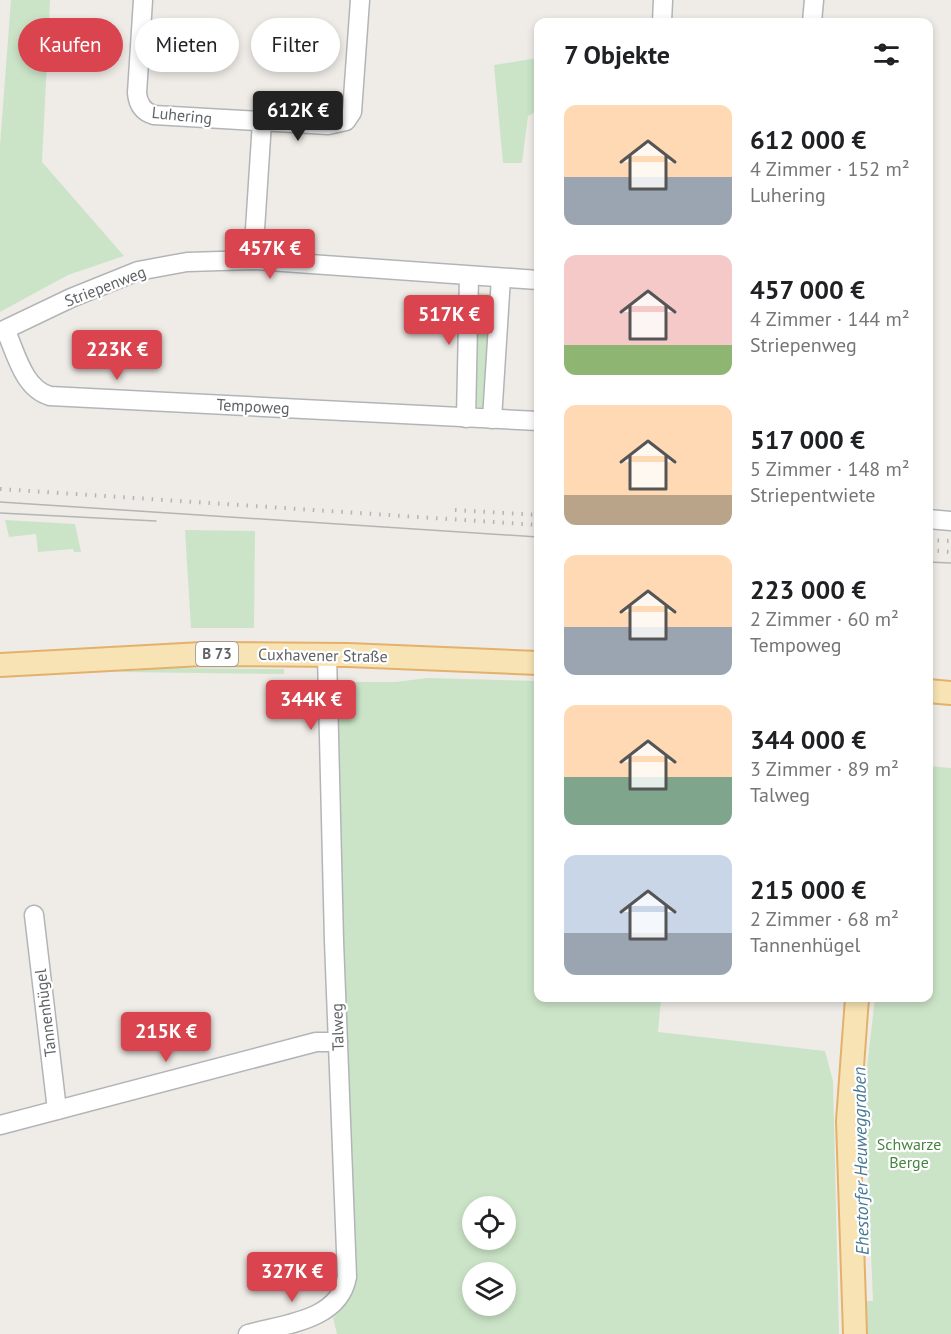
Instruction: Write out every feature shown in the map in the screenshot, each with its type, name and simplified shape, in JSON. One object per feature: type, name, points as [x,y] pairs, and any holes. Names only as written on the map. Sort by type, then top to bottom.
[{"type":"main road","name":"Cuxhavener Straße","points":[[0,665],[202,654],[327,655],[534,663]]},
{"type":"main road","points":[[933,691],[951,693]]},
{"type":"main road","points":[[855,1334],[848,1121],[857,1002]]},
{"type":"street","name":"Luhering","points":[[143,0],[136,93],[139,105],[144,111],[154,115],[335,125],[351,117],[354,105],[360,0]]},
{"type":"street","points":[[662,18],[663,0]]},
{"type":"street","points":[[812,18],[814,0]]},
{"type":"street","points":[[253,260],[262,122]]},
{"type":"street","name":"Striepenweg","points":[[3,332],[71,298],[138,271],[187,262],[253,260],[534,280]]},
{"type":"street","points":[[466,418],[469,276]]},
{"type":"street","points":[[492,419],[501,278]]},
{"type":"street","name":"Tempoweg","points":[[3,332],[31,386],[38,393],[50,396],[534,421]]},
{"type":"street","points":[[933,519],[951,521]]},
{"type":"street","name":"Talweg","points":[[248,1334],[323,1312],[335,1302],[345,1287],[347,1264],[327,655]]},
{"type":"street","name":"Tannenhügel","points":[[34,915],[57,1110]]},
{"type":"street","points":[[0,1125],[316,1042],[338,1042]]},
{"type":"green space","points":[[11,0],[50,0],[49,18],[18,18],[18,72],[46,72],[42,162],[124,256],[68,275],[0,312],[0,145]]},
{"type":"green space","points":[[534,59],[534,113],[528,116],[522,163],[503,163],[494,65]]},
{"type":"green space","points":[[473,293],[496,294],[490,408],[468,406]]},
{"type":"green space","points":[[5,520],[75,524],[81,552],[74,552],[73,549],[38,552],[36,534],[9,537]]},
{"type":"green space","points":[[185,530],[255,531],[254,628],[191,628]]},
{"type":"green space","points":[[164,668],[284,669],[284,674],[117,672]]},
{"type":"green space","points":[[428,678],[534,681],[534,1002],[661,1002],[658,1032],[825,1051],[833,1081],[839,1334],[337,1334],[333,1318],[346,1304],[352,1291],[354,1258],[335,692],[349,682],[395,682]]},
{"type":"green space","name":"Schwarze Berge","points":[[933,766],[951,768],[951,1334],[861,1334],[860,1301],[873,1301],[867,1155],[867,1067],[875,1002],[933,1002]]},
{"type":"tram line","points":[[0,502],[534,537]]},
{"type":"tram line","points":[[0,513],[156,521]]},
{"type":"tram line","points":[[933,562],[951,563]]},
{"type":"railway","points":[[0,489],[534,525]]},
{"type":"railway","points":[[455,510],[534,515]]},
{"type":"railway","points":[[933,540],[951,541]]},
{"type":"railway","points":[[933,550],[951,552]]},
{"type":"water label","name":"Ehestorfer Heuweggraben","points":[[861,1161]]}]
